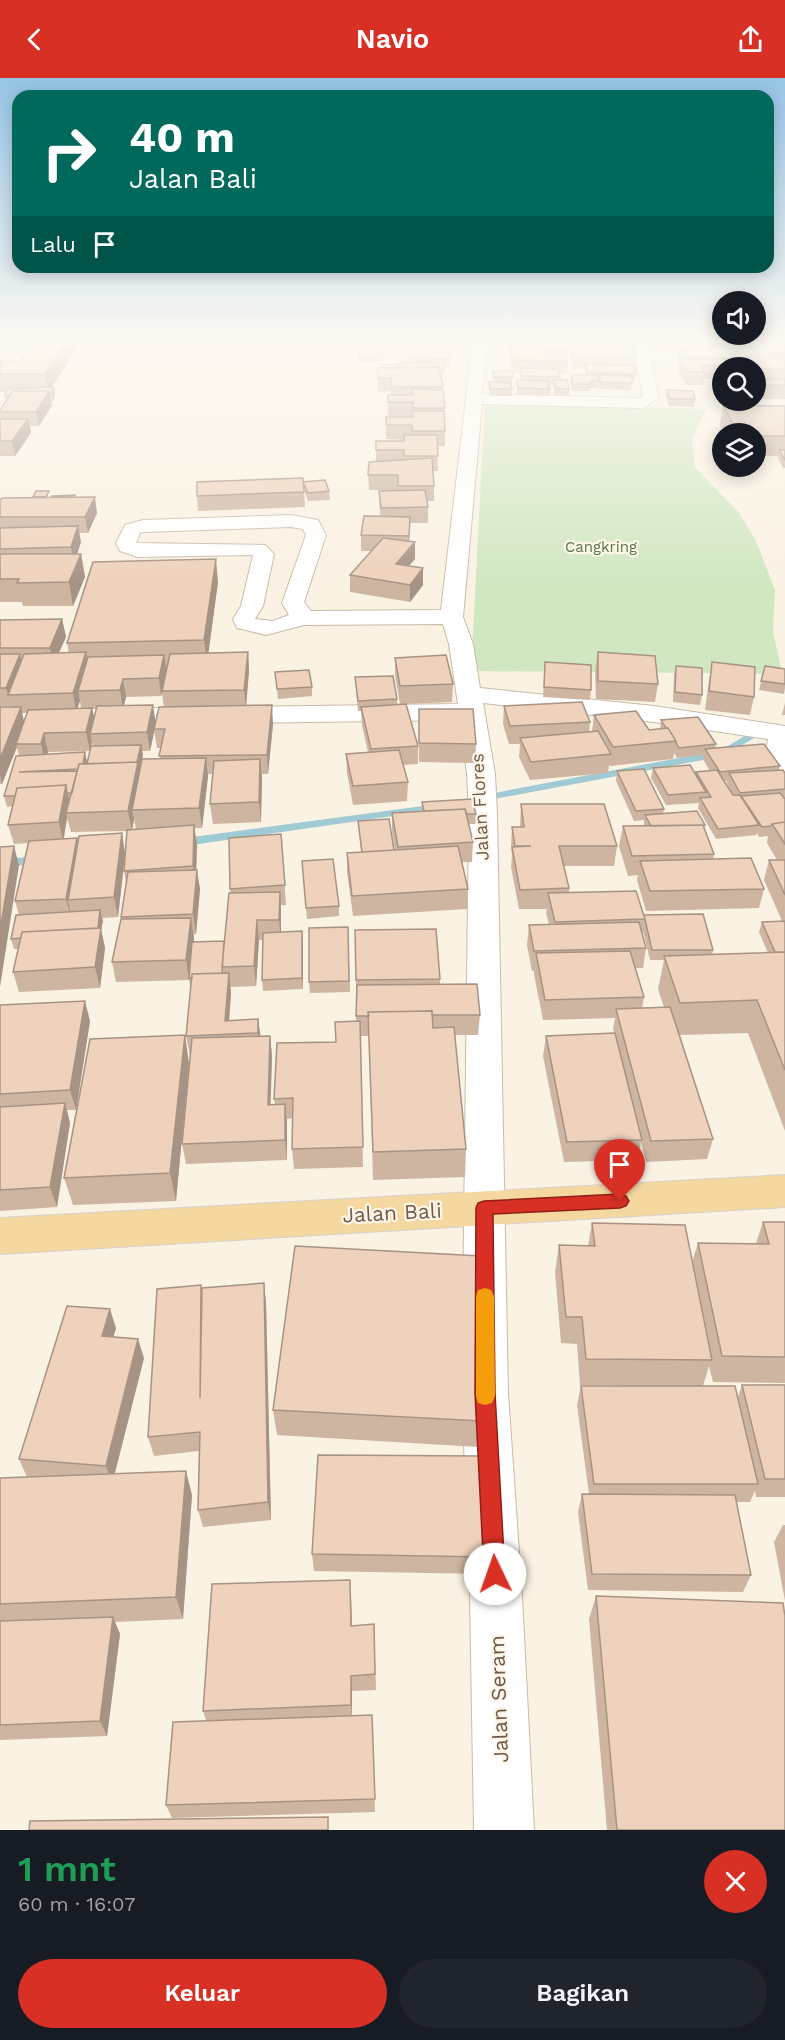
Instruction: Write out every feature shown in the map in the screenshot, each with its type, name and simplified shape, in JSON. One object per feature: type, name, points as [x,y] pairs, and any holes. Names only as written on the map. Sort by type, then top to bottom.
[{"type":"main road","name":"Jalan Bali","points":[[0,1236],[785,1191]]},
{"type":"street","name":"Jalan Flores","points":[[472,421],[453,617],[461,644],[481,774],[484,1208]]},
{"type":"street","points":[[300,618],[300,611],[293,603],[316,535],[311,524],[291,521],[143,526],[132,529],[126,543],[127,547],[138,551],[258,549],[264,554],[252,606],[246,612],[245,623],[252,627],[278,628],[300,618],[453,617]]},
{"type":"street","points":[[0,718],[469,703],[718,722],[780,733],[777,769],[785,785]]},
{"type":"street","name":"Jalan Seram","points":[[484,1208],[485,1393],[504,1830]]},
{"type":"green space","name":"Cangkring","points":[[484,421],[701,421],[692,439],[695,467],[739,513],[756,541],[775,590],[773,632],[781,668],[779,674],[471,671]]},
{"type":"building","points":[[0,421],[27,421],[12,441],[0,441]]},
{"type":"building","points":[[386,421],[444,421],[445,431],[412,431],[412,425],[386,425]]},
{"type":"building","points":[[731,421],[785,421],[785,436],[766,436],[766,423],[732,423]]},
{"type":"building","points":[[404,435],[437,435],[438,456],[404,456],[404,450],[376,450],[376,441],[404,441]]},
{"type":"building","points":[[779,450],[785,450],[785,460]]},
{"type":"building","points":[[432,458],[434,486],[398,486],[398,475],[368,475],[369,462]]},
{"type":"building","points":[[303,478],[304,492],[197,496],[197,482]]},
{"type":"building","points":[[325,480],[329,491],[308,493],[303,482]]},
{"type":"building","points":[[425,490],[428,507],[381,508],[379,491]]},
{"type":"building","points":[[36,491],[49,491],[46,497],[33,497]]},
{"type":"building","points":[[75,495],[74,497],[51,497],[52,496]]},
{"type":"building","points":[[95,497],[85,517],[0,517],[2,498]]},
{"type":"building","points":[[364,516],[410,517],[409,536],[361,535]]},
{"type":"building","points":[[78,526],[71,547],[0,549],[0,528]]},
{"type":"building","points":[[383,538],[415,542],[396,564],[423,568],[410,585],[350,575]]},
{"type":"building","points":[[0,554],[81,554],[69,582],[17,583],[19,579],[0,579]]},
{"type":"building","points":[[216,559],[204,640],[67,643],[93,562]]},
{"type":"building","points":[[62,619],[50,648],[0,648],[0,620]]},
{"type":"building","points":[[86,652],[73,693],[8,695],[24,654]]},
{"type":"building","points":[[248,652],[244,690],[162,691],[170,654]]},
{"type":"building","points":[[598,652],[655,656],[658,684],[598,681]]},
{"type":"building","points":[[0,654],[20,654],[6,688],[0,688]]},
{"type":"building","points":[[164,655],[159,678],[123,679],[120,690],[78,691],[88,657]]},
{"type":"building","points":[[446,655],[453,684],[400,686],[395,658]]},
{"type":"building","points":[[545,662],[591,665],[591,690],[544,687]]},
{"type":"building","points":[[712,662],[755,667],[754,697],[709,691]]},
{"type":"building","points":[[676,666],[702,668],[702,695],[675,692]]},
{"type":"building","points":[[765,666],[785,669],[785,684],[761,681]]},
{"type":"building","points":[[309,670],[312,687],[277,689],[275,672]]},
{"type":"building","points":[[393,676],[397,699],[358,701],[355,677]]},
{"type":"building","points":[[582,702],[590,722],[510,726],[504,706]]},
{"type":"building","points":[[406,704],[418,746],[371,749],[361,707]]},
{"type":"building","points":[[153,705],[147,732],[90,734],[97,706]]},
{"type":"building","points":[[272,705],[267,755],[159,756],[165,729],[154,729],[159,707]]},
{"type":"building","points":[[0,707],[21,707],[0,759]]},
{"type":"building","points":[[92,708],[86,732],[44,733],[41,744],[16,744],[28,710]]},
{"type":"building","points":[[419,709],[473,709],[476,744],[419,743]]},
{"type":"building","points":[[636,711],[649,730],[668,728],[676,741],[613,747],[594,715]]},
{"type":"building","points":[[698,717],[716,744],[679,748],[661,720]]},
{"type":"building","points":[[598,731],[611,754],[531,762],[520,738]]},
{"type":"building","points":[[764,744],[780,766],[720,772],[705,749]]},
{"type":"building","points":[[141,745],[137,762],[87,764],[91,746]]},
{"type":"building","points":[[399,750],[408,782],[353,786],[346,754]]},
{"type":"building","points":[[85,752],[83,764],[79,764],[78,769],[19,772],[77,771],[72,793],[67,793],[66,785],[17,788],[15,796],[4,796],[16,756]]},
{"type":"building","points":[[206,758],[199,808],[132,810],[142,759]]},
{"type":"building","points":[[260,759],[259,802],[210,804],[214,761]]},
{"type":"building","points":[[138,762],[128,811],[66,813],[79,764]]},
{"type":"building","points":[[690,765],[706,792],[668,795],[653,768]]},
{"type":"building","points":[[644,769],[664,809],[636,811],[617,771]]},
{"type":"building","points":[[717,770],[733,795],[740,795],[759,825],[718,829],[700,798],[711,797],[696,772]]},
{"type":"building","points":[[783,770],[785,789],[740,793],[729,773]]},
{"type":"building","points":[[66,785],[59,822],[8,825],[17,788]]},
{"type":"building","points":[[780,793],[785,799],[785,822],[762,827],[741,796]]},
{"type":"building","points":[[472,799],[476,814],[467,814],[465,809],[424,811],[422,802]]},
{"type":"building","points":[[521,804],[604,804],[617,846],[559,846],[569,888],[520,890],[512,847],[531,846],[515,846],[512,827],[524,827]]},
{"type":"building","points":[[465,809],[473,842],[398,847],[392,813]]},
{"type":"building","points":[[697,811],[705,825],[651,826],[645,815]]},
{"type":"building","points":[[389,819],[394,850],[362,852],[358,821]]},
{"type":"building","points":[[785,822],[785,844],[772,824]]},
{"type":"building","points":[[194,825],[193,866],[124,871],[127,830]]},
{"type":"building","points":[[703,825],[714,854],[632,856],[623,826]]},
{"type":"building","points":[[122,833],[114,897],[68,900],[79,836]]},
{"type":"building","points":[[281,834],[285,885],[230,889],[229,838]]},
{"type":"building","points":[[77,838],[66,899],[15,901],[29,841]]},
{"type":"building","points":[[14,846],[0,930],[0,847]]},
{"type":"building","points":[[458,846],[468,889],[352,896],[347,853]]},
{"type":"building","points":[[751,858],[764,889],[650,891],[640,861]]},
{"type":"building","points":[[333,859],[339,906],[306,908],[302,861]]},
{"type":"building","points":[[769,860],[785,860],[785,895]]},
{"type":"building","points":[[197,870],[193,914],[121,917],[128,872]]},
{"type":"building","points":[[636,891],[645,919],[555,922],[548,893]]},
{"type":"building","points":[[280,892],[279,920],[257,920],[254,966],[222,967],[229,893]]},
{"type":"building","points":[[100,910],[98,928],[22,932],[21,938],[11,939],[16,915]]},
{"type":"building","points":[[703,914],[713,950],[652,950],[644,915]]},
{"type":"building","points":[[191,918],[186,960],[112,962],[121,919]]},
{"type":"building","points":[[785,921],[785,952],[775,952],[762,922]]},
{"type":"building","points":[[639,922],[646,948],[534,951],[529,925]]},
{"type":"building","points":[[348,927],[349,981],[309,982],[309,928]]},
{"type":"building","points":[[101,928],[95,967],[13,972],[22,932]]},
{"type":"building","points":[[436,929],[440,979],[356,980],[355,930]]},
{"type":"building","points":[[302,931],[302,978],[262,980],[263,933]]},
{"type":"building","points":[[224,941],[222,973],[192,974],[192,978],[189,978],[192,942]]},
{"type":"building","points":[[630,951],[644,997],[545,1000],[536,953]]},
{"type":"building","points":[[785,952],[785,1070],[757,1000],[680,1003],[664,956]]},
{"type":"building","points":[[229,973],[225,1021],[258,1019],[258,1033],[186,1036],[192,974]]},
{"type":"building","points":[[477,984],[480,1015],[432,1015],[432,1011],[368,1012],[369,1016],[356,1016],[357,985]]},
{"type":"building","points":[[85,1001],[70,1090],[0,1094],[0,1005]]},
{"type":"building","points":[[670,1007],[713,1139],[651,1141],[616,1009]]},
{"type":"building","points":[[432,1011],[433,1028],[454,1027],[466,1149],[373,1152],[368,1012]]},
{"type":"building","points":[[360,1021],[363,1147],[292,1149],[293,1098],[274,1099],[277,1043],[336,1042],[335,1022]]},
{"type":"building","points":[[615,1033],[642,1140],[567,1142],[546,1036]]},
{"type":"building","points":[[185,1035],[170,1173],[64,1178],[90,1039]]},
{"type":"building","points":[[270,1036],[268,1105],[285,1104],[285,1140],[182,1144],[192,1038]]},
{"type":"building","points":[[65,1103],[50,1187],[0,1190],[0,1107]]},
{"type":"building","points":[[763,1222],[785,1222],[785,1357],[722,1356],[698,1243],[769,1244]]},
{"type":"building","points":[[592,1223],[685,1225],[712,1360],[586,1359],[582,1317],[566,1317],[559,1245],[595,1246]]},
{"type":"building","points":[[295,1246],[481,1256],[481,1421],[273,1410]]},
{"type":"building","points":[[264,1283],[268,1502],[198,1510],[200,1432],[148,1437],[157,1289],[201,1285],[200,1398],[202,1288]]},
{"type":"building","points":[[67,1306],[110,1309],[102,1336],[138,1339],[106,1466],[19,1459]]},
{"type":"building","points":[[742,1385],[785,1385],[785,1479],[765,1479]]},
{"type":"building","points":[[581,1386],[735,1386],[758,1484],[594,1484]]},
{"type":"building","points":[[318,1455],[483,1456],[488,1557],[312,1554]]},
{"type":"building","points":[[186,1471],[176,1597],[0,1604],[0,1478]]},
{"type":"building","points":[[582,1494],[735,1495],[751,1575],[592,1574]]},
{"type":"building","points":[[350,1580],[351,1626],[374,1624],[375,1674],[351,1676],[351,1705],[203,1711],[212,1584]]},
{"type":"building","points":[[596,1596],[783,1603],[785,1616],[785,1830],[617,1830]]},
{"type":"building","points":[[113,1617],[100,1721],[0,1725],[0,1621]]},
{"type":"building","points":[[372,1715],[375,1799],[166,1805],[173,1722]]},
{"type":"building","points":[[328,1817],[328,1830],[29,1830],[30,1821]]},
{"type":"waterway","points":[[478,799],[724,753],[755,733]]},
{"type":"waterway","points":[[178,843],[438,807]]},
{"type":"waterway","points":[[0,864],[43,859]]},
{"type":"slow traffic","points":[[485,1296],[485,1396]]},
{"type":"route","points":[[495,1574],[485,1393],[484,1208],[620,1201]]}]
